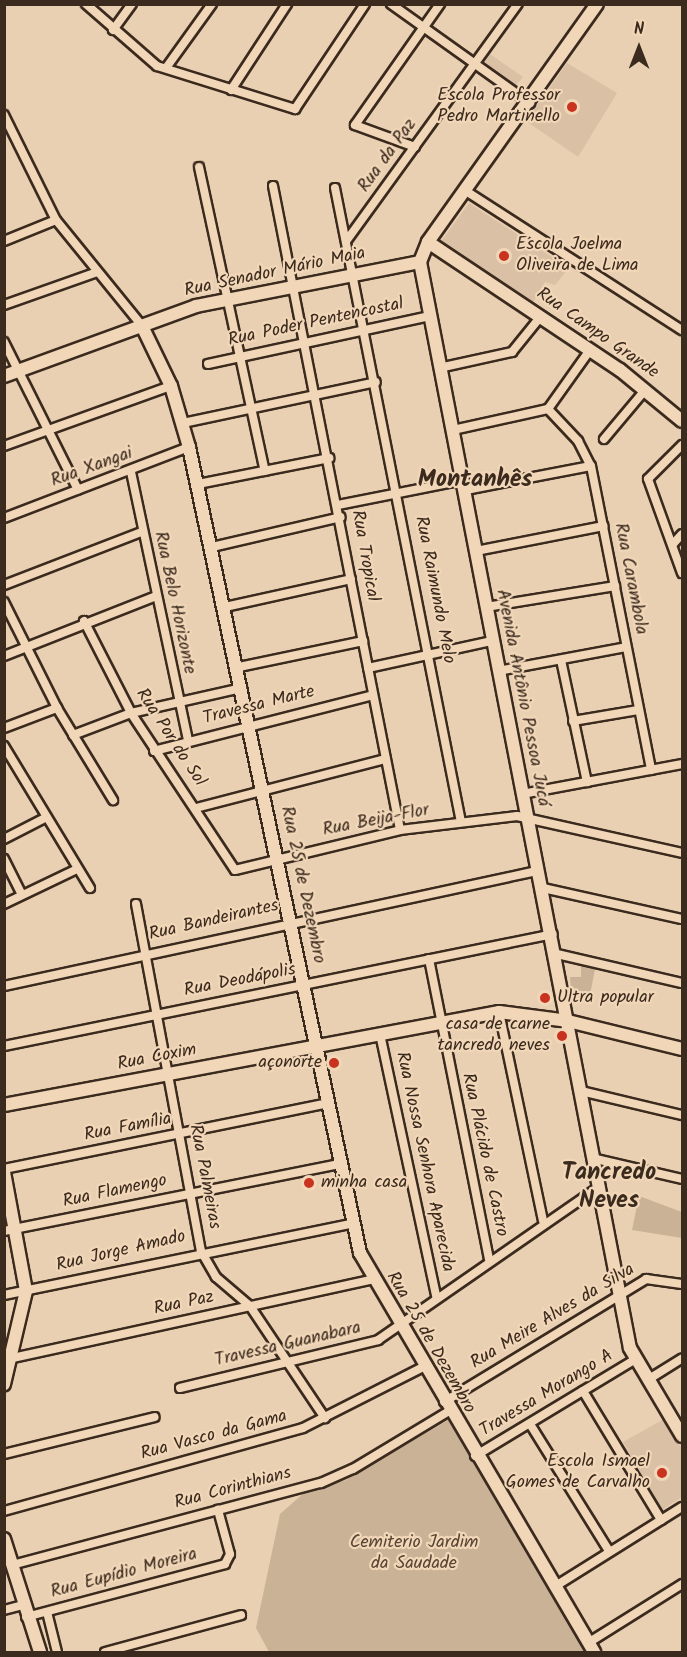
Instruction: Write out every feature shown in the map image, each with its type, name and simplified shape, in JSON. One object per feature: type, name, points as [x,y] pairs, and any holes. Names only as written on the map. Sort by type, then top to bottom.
[{"type":"street","points":[[86,4],[145,60],[231,90],[295,109],[365,4]]},
{"type":"street","points":[[113,30],[132,4]]},
{"type":"street","points":[[166,68],[212,4]]},
{"type":"street","points":[[231,90],[287,4]]},
{"type":"street","points":[[391,4],[531,103]]},
{"type":"street","points":[[416,147],[356,125],[440,4]]},
{"type":"street","name":"Rua da Paz","points":[[347,240],[518,4]]},
{"type":"street","points":[[420,262],[428,242],[531,103],[597,4]]},
{"type":"street","name":"Rua 25 de Dezembro","points":[[4,115],[56,220],[142,326],[171,386],[183,423],[264,789],[351,1224],[371,1280],[400,1325],[475,1457],[591,1648]]},
{"type":"street","points":[[199,167],[242,354],[265,471]]},
{"type":"street","name":"Rua Tropical","points":[[273,186],[341,518],[400,830]]},
{"type":"street","name":"Rua Raimundo Melo","points":[[335,188],[356,274],[461,822]]},
{"type":"street","points":[[466,191],[682,330]]},
{"type":"street","points":[[4,241],[56,220]]},
{"type":"street","name":"Rua Campo Grande","points":[[428,242],[590,350],[646,390],[682,421]]},
{"type":"street","name":"Rua Senador Mário Maia","points":[[4,376],[142,326],[230,299],[420,262]]},
{"type":"street","name":"Avenida Antônio Pessoa Jucá","points":[[420,262],[439,368],[465,485],[526,816],[557,954],[619,1293],[636,1359],[682,1433]]},
{"type":"street","points":[[4,305],[97,272]]},
{"type":"street","name":"Rua Poder Pentencostal","points":[[208,364],[242,354],[366,331],[430,316]]},
{"type":"street","points":[[439,368],[512,352],[541,316]]},
{"type":"street","points":[[4,342],[51,429],[78,490]]},
{"type":"street","points":[[453,430],[548,409],[590,350]]},
{"type":"street","points":[[183,423],[376,382]]},
{"type":"street","points":[[4,447],[171,386]]},
{"type":"street","points":[[604,439],[646,390]]},
{"type":"street","name":"Rua Carambola","points":[[548,409],[578,441],[591,466],[651,770]]},
{"type":"street","points":[[682,445],[648,479],[682,573]]},
{"type":"street","name":"Rua Xangai","points":[[4,518],[131,472],[189,447]]},
{"type":"street","points":[[198,484],[329,458]]},
{"type":"street","points":[[338,506],[399,493],[591,466]]},
{"type":"street","name":"Rua Belo Horizonte","points":[[131,472],[141,532],[188,741]]},
{"type":"street","points":[[212,547],[341,518]]},
{"type":"street","points":[[476,550],[604,526]]},
{"type":"street","points":[[4,585],[141,532]]},
{"type":"street","points":[[673,544],[682,534]]},
{"type":"street","points":[[225,608],[351,579]]},
{"type":"street","points":[[486,607],[615,586]]},
{"type":"street","points":[[4,656],[84,621],[156,596]]},
{"type":"street","points":[[4,602],[57,708],[113,800]]},
{"type":"street","name":"Rua Por do Sol","points":[[84,621],[131,713],[154,751],[196,808],[235,870]]},
{"type":"street","points":[[368,668],[492,640]]},
{"type":"street","points":[[238,667],[363,641]]},
{"type":"street","points":[[498,671],[626,647]]},
{"type":"street","points":[[561,660],[587,782]]},
{"type":"street","points":[[73,735],[131,713],[242,688]]},
{"type":"street","name":"Travessa Marte","points":[[154,751],[373,695]]},
{"type":"street","points":[[4,728],[57,708]]},
{"type":"street","points":[[573,721],[638,710]]},
{"type":"street","points":[[4,746],[45,818],[90,888]]},
{"type":"street","points":[[196,808],[386,759]]},
{"type":"street","points":[[522,794],[682,764]]},
{"type":"street","name":"Rua Beija-Flor","points":[[235,870],[400,830],[526,816],[682,853]]},
{"type":"street","points":[[4,839],[45,818]]},
{"type":"street","points":[[4,860],[22,895]]},
{"type":"street","points":[[4,904],[77,868]]},
{"type":"street","name":"Rua Bandeirantes","points":[[4,986],[290,920],[537,871]]},
{"type":"street","points":[[543,888],[682,919]]},
{"type":"street","name":"Rua Palmeiras","points":[[136,904],[188,1194],[201,1251],[216,1277],[250,1306],[325,1418]]},
{"type":"street","name":"Rua Deodápolis","points":[[4,1046],[553,934]]},
{"type":"street","points":[[557,954],[682,983]]},
{"type":"street","name":"Rua Plácido de Castro","points":[[429,959],[489,1259]]},
{"type":"street","points":[[499,1012],[543,1220]]},
{"type":"street","name":"Rua Coxim","points":[[4,1105],[499,1012],[568,1021],[682,1049]]},
{"type":"street","name":"Rua Nossa Senhora Aparecida","points":[[380,1034],[436,1296]]},
{"type":"street","points":[[581,1092],[682,1115]]},
{"type":"street","name":"Rua Família","points":[[4,1171],[327,1103]]},
{"type":"street","points":[[596,1159],[682,1179]]},
{"type":"street","name":"Rua Flamengo","points":[[11,1230],[339,1164]]},
{"type":"street","points":[[4,1171],[11,1230],[27,1291],[8,1359],[4,1384]]},
{"type":"street","name":"Travessa Guanabara","points":[[180,1388],[362,1346],[400,1325],[436,1296],[543,1220],[600,1186]]},
{"type":"street","name":"Rua Jorge Amado","points":[[4,1295],[201,1251],[351,1224]]},
{"type":"street","name":"Rua Meire Alves da Silva","points":[[446,1406],[619,1293],[646,1279],[682,1284]]},
{"type":"street","name":"Rua Paz","points":[[8,1359],[371,1280]]},
{"type":"street","points":[[649,1379],[682,1358]]},
{"type":"street","name":"Travessa Morango A","points":[[475,1457],[636,1359]]},
{"type":"street","name":"Rua Vasco da Gama","points":[[4,1511],[325,1418],[423,1367]]},
{"type":"street","points":[[583,1390],[661,1520]]},
{"type":"street","name":"Rua Corinthians","points":[[12,1565],[339,1476],[446,1406]]},
{"type":"street","points":[[4,1454],[155,1417]]},
{"type":"street","points":[[530,1424],[609,1551]]},
{"type":"street","points":[[554,1587],[682,1507]]},
{"type":"street","name":"Rua Eupídio Moreira","points":[[4,1610],[47,1612],[229,1560],[218,1510]]},
{"type":"street","points":[[4,1539],[24,1611],[40,1653]]},
{"type":"street","points":[[591,1648],[682,1584]]},
{"type":"street","points":[[47,1612],[57,1653]]},
{"type":"street","points":[[105,1653],[241,1615]]},
{"type":"shaded area","points":[[490,54],[523,77],[515,86],[484,64]]},
{"type":"shaded area","name":"Escola Professor Pedro Martinello","points":[[567,63],[617,93],[578,157],[526,121]]},
{"type":"shaded area","name":"Escola Joelma Oliveira de Lima","points":[[469,203],[569,268],[555,285],[545,282],[531,306],[439,244]]},
{"type":"shaded area","name":"Escola Ismael Gomes de Carvalho","points":[[664,1419],[682,1449],[682,1497],[662,1510],[623,1442]]},
{"type":"green space","points":[[581,965],[595,969],[589,1000],[572,1002],[570,977],[581,977]]},
{"type":"green space","points":[[639,1196],[682,1212],[682,1238],[632,1230]]},
{"type":"green space","name":"Cemiterio Jardim da Saudade","points":[[448,1420],[588,1652],[269,1652],[256,1628],[280,1514],[305,1492],[346,1480]]},
{"type":"place","name":"Escola Professor Pedro Martinello","points":[[572,107]]},
{"type":"place","name":"Escola Joelma Oliveira de Lima","points":[[504,256]]},
{"type":"place","name":"Ultra popular","points":[[545,998]]},
{"type":"place","name":"casa de carne tancredo neves","points":[[562,1036]]},
{"type":"place","name":"açonorte","points":[[334,1063]]},
{"type":"place","name":"minha casa","points":[[309,1183]]},
{"type":"place","name":"Escola Ismael Gomes de Carvalho","points":[[662,1473]]},
{"type":"district","name":"Montanhês","points":[[475,480]]},
{"type":"district","name":"Tancredo Neves","points":[[609,1187]]}]
